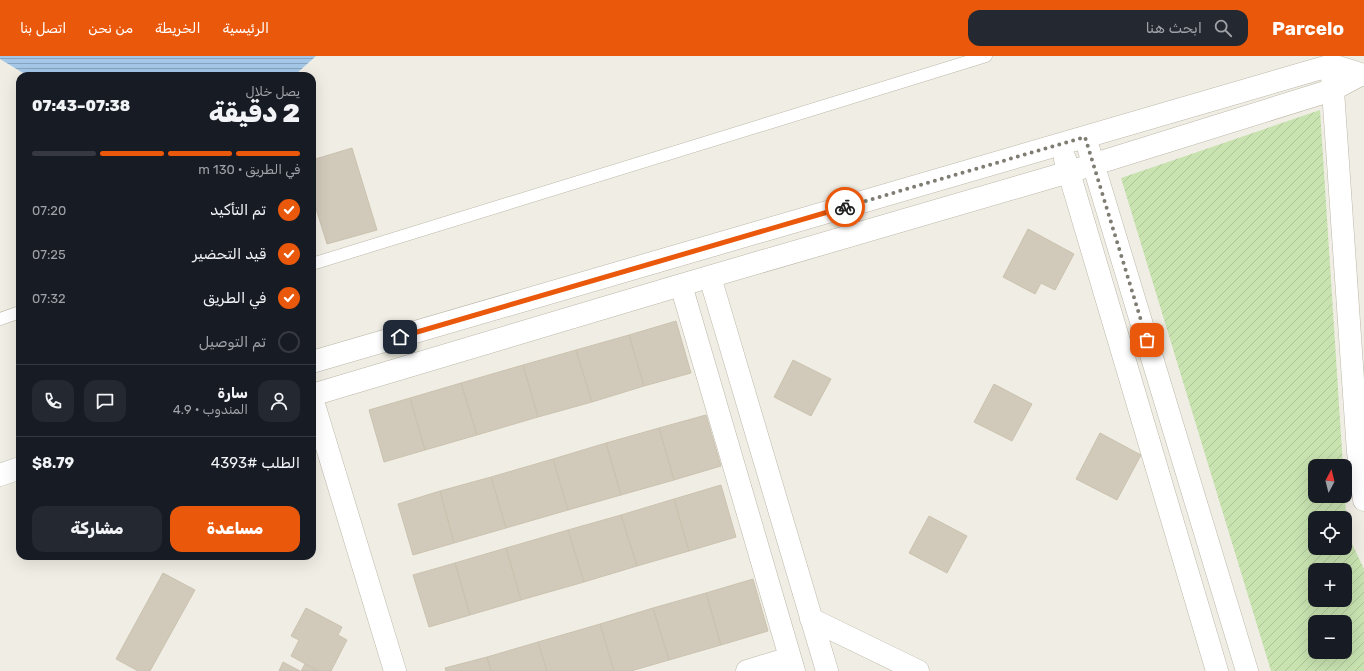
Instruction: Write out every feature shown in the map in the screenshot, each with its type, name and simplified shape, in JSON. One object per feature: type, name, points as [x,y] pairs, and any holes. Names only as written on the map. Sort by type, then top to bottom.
[{"type":"street","points":[[316,361],[1085,137],[1332,61],[1362,75]]},
{"type":"street","points":[[1332,61],[1332,90],[1364,500]]},
{"type":"street","points":[[316,396],[681,285],[710,278],[1069,172],[1332,90],[1362,75]]},
{"type":"street","points":[[1085,137],[1247,671]]},
{"type":"street","points":[[1061,144],[1217,671]]},
{"type":"street","points":[[762,231],[772,259]]},
{"type":"street","points":[[613,275],[622,303]]},
{"type":"street","points":[[710,278],[827,671]]},
{"type":"street","points":[[681,285],[792,664],[747,671]]},
{"type":"street","points":[[369,346],[379,376]]},
{"type":"street","points":[[316,410],[395,671]]},
{"type":"street","points":[[0,475],[16,469]]},
{"type":"street","points":[[1164,493],[1191,486]]},
{"type":"street","points":[[774,600],[803,591]]},
{"type":"street","points":[[811,619],[918,671]]},
{"type":"lane","points":[[316,263],[986,56]]},
{"type":"lane","points":[[0,319],[16,313]]},
{"type":"green space","points":[[1320,110],[1343,459],[1308,459],[1308,503],[1345,503],[1346,511],[1308,511],[1308,555],[1352,555],[1352,544],[1364,569],[1364,671],[1271,671],[1121,178]]},
{"type":"water","points":[[0,56],[316,56],[298,72],[21,72],[0,59]]},
{"type":"building","points":[[352,148],[377,230],[327,244],[316,209],[316,159]]},
{"type":"building","points":[[1028,229],[1074,254],[1055,290],[1041,283],[1035,294],[1003,277]]},
{"type":"building","points":[[676,321],[691,373],[644,386],[629,335]]},
{"type":"building","points":[[629,335],[644,386],[592,402],[576,350]]},
{"type":"building","points":[[576,350],[592,402],[538,417],[523,365]]},
{"type":"building","points":[[793,360],[831,379],[811,416],[774,397]]},
{"type":"building","points":[[523,365],[538,417],[477,435],[461,383]]},
{"type":"building","points":[[461,383],[477,435],[425,450],[410,398]]},
{"type":"building","points":[[994,384],[1032,404],[1012,441],[974,422]]},
{"type":"building","points":[[410,398],[425,450],[384,462],[369,410]]},
{"type":"building","points":[[706,415],[721,466],[674,480],[659,428]]},
{"type":"building","points":[[659,428],[674,480],[621,495],[606,443]]},
{"type":"building","points":[[1100,433],[1141,455],[1117,500],[1076,479]]},
{"type":"building","points":[[606,443],[621,495],[568,510],[553,459]]},
{"type":"building","points":[[553,459],[568,510],[506,528],[491,477]]},
{"type":"building","points":[[491,477],[506,528],[454,543],[440,491]]},
{"type":"building","points":[[721,485],[736,537],[689,551],[674,499]]},
{"type":"building","points":[[440,491],[454,543],[413,555],[398,504]]},
{"type":"building","points":[[674,499],[689,551],[637,566],[621,515]]},
{"type":"building","points":[[621,515],[637,566],[584,582],[568,530]]},
{"type":"building","points":[[929,516],[967,536],[947,573],[909,553]]},
{"type":"building","points":[[568,530],[584,582],[521,600],[506,548]]},
{"type":"building","points":[[506,548],[521,600],[470,615],[455,563]]},
{"type":"building","points":[[455,563],[470,615],[429,627],[413,575]]},
{"type":"building","points":[[163,573],[195,590],[150,671],[138,671],[116,659]]},
{"type":"building","points":[[753,579],[768,631],[721,645],[706,593]]},
{"type":"building","points":[[706,593],[721,645],[669,660],[653,608]]},
{"type":"building","points":[[306,608],[342,627],[338,635],[347,640],[331,671],[318,671],[291,656],[299,640],[291,636]]},
{"type":"building","points":[[653,608],[669,660],[631,671],[614,671],[600,624]]},
{"type":"building","points":[[600,624],[614,671],[547,671],[538,642]]},
{"type":"building","points":[[538,642],[547,671],[491,671],[487,657]]},
{"type":"building","points":[[487,657],[491,671],[446,671],[445,668]]},
{"type":"building","points":[[283,662],[300,671],[279,671]]},
{"type":"building","points":[[305,664],[318,671],[301,671]]},
{"type":"way so far","points":[[845,207],[1085,137],[1147,340]]},
{"type":"route","points":[[400,337],[845,207]]}]
